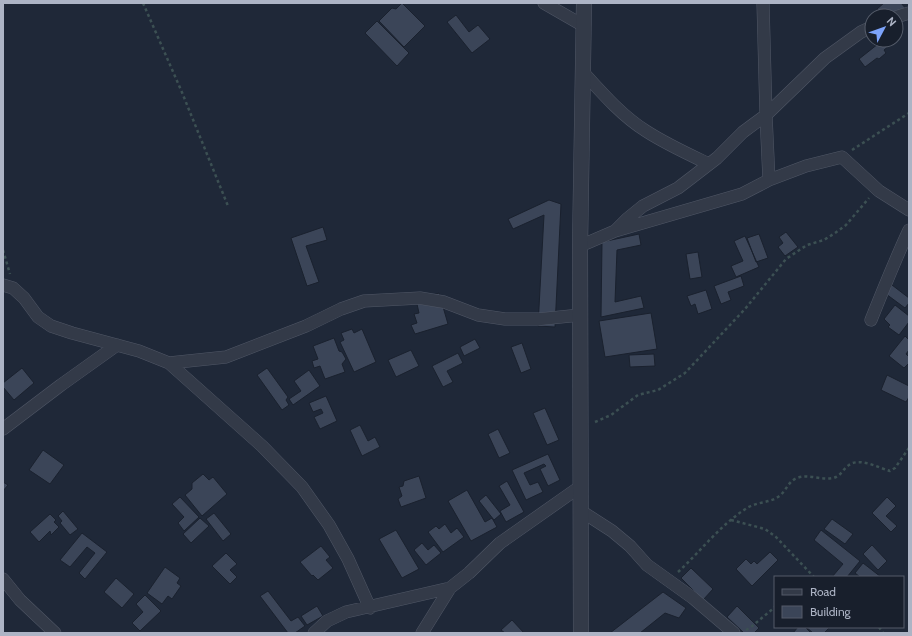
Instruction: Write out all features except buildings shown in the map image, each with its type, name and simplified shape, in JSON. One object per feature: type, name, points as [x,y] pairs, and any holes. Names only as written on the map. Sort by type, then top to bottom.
[{"type":"street","points":[[544,3],[584,26]]},
{"type":"street","points":[[581,633],[580,246],[584,3]]},
{"type":"street","points":[[763,3],[769,180]]},
{"type":"street","points":[[615,231],[643,206],[678,188],[709,164],[743,132],[766,115],[825,58],[864,31]]},
{"type":"street","points":[[583,72],[618,108],[645,130],[709,164]]},
{"type":"street","points":[[580,246],[615,231],[742,194],[769,180],[806,166],[842,157],[877,189],[909,210]]},
{"type":"street","points":[[871,320],[888,280],[894,260],[909,230]]},
{"type":"street","points":[[8,286],[24,298],[38,317],[51,326],[139,351],[169,363],[262,446],[302,487],[329,525],[348,559],[370,608]]},
{"type":"street","points":[[169,363],[226,357],[306,326],[341,308],[364,301],[420,298],[444,302],[478,315],[505,319],[541,319],[580,315]]},
{"type":"street","points":[[3,428],[60,385],[117,345]]},
{"type":"street","points":[[422,633],[450,588],[469,573],[500,544],[580,486]]},
{"type":"street","points":[[581,511],[612,531],[630,546],[647,565],[693,598],[732,632]]},
{"type":"street","points":[[3,580],[20,600],[55,633]]},
{"type":"street","points":[[314,633],[326,621],[346,612],[370,608],[450,588]]},
{"type":"path","points":[[143,3],[181,90],[228,206]]},
{"type":"path","points":[[842,157],[909,113]]},
{"type":"path","points":[[580,427],[611,415],[638,395],[658,390],[685,373],[745,309],[786,259],[807,245],[824,240],[846,225],[877,189]]},
{"type":"path","points":[[3,250],[8,286]]},
{"type":"path","points":[[669,581],[731,520],[754,504],[776,498],[782,494],[794,478],[800,476],[826,478],[836,477],[850,464],[857,462],[890,471],[895,468],[909,448]]},
{"type":"path","points":[[731,520],[765,529],[776,536],[813,576]]},
{"type":"path","points":[[732,632],[743,632],[752,627],[774,608]]}]
